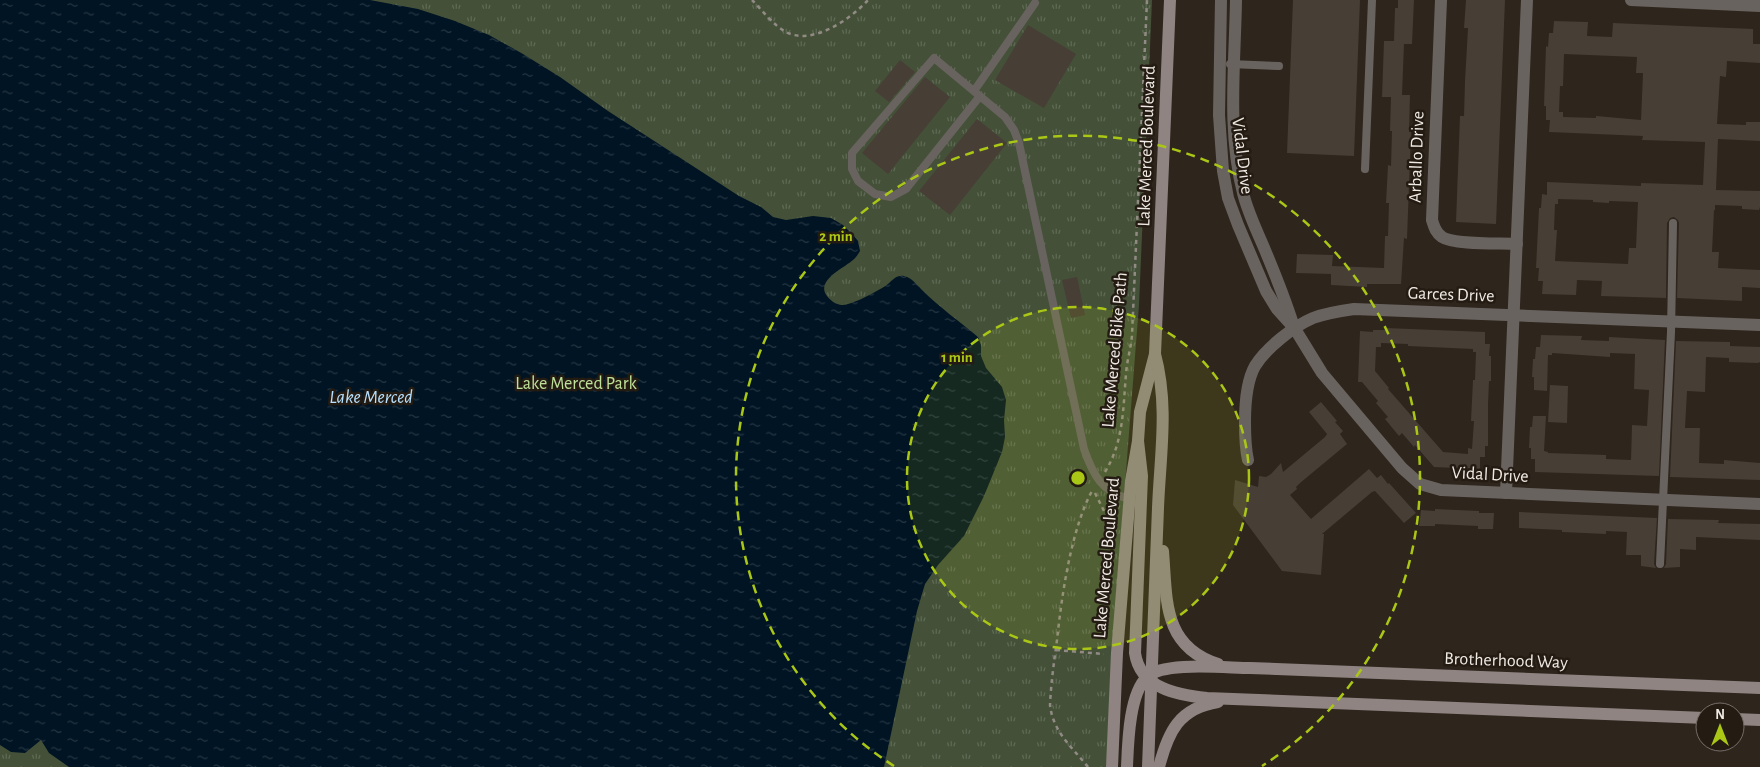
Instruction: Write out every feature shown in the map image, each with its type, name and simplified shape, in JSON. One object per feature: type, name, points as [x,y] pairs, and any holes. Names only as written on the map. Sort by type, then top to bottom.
[{"type":"main road","name":"Lake Merced Boulevard","points":[[1112,767],[1117,654],[1132,469],[1138,441],[1140,412],[1155,354],[1170,0]]},
{"type":"main road","name":"Lake Merced Boulevard","points":[[1148,767],[1150,678],[1164,413],[1160,373],[1155,354]]},
{"type":"main road","points":[[1138,441],[1142,476],[1135,650],[1138,663],[1150,678],[1179,694],[1249,700],[1695,718]]},
{"type":"main road","points":[[1159,496],[1169,612],[1173,628],[1182,642],[1197,655],[1217,663],[1250,668]]},
{"type":"main road","points":[[1127,767],[1131,719],[1138,692],[1150,678],[1164,669],[1188,667],[1250,668]]},
{"type":"main road","name":"Brotherhood Way","points":[[1250,668],[1760,688]]},
{"type":"main road","points":[[1159,767],[1167,740],[1178,722],[1186,716],[1205,705],[1249,700]]},
{"type":"main road","points":[[1745,719],[1760,720]]},
{"type":"street","name":"Vidal Drive","points":[[1221,0],[1219,141],[1228,198],[1238,225],[1266,291],[1277,309],[1295,329],[1322,372],[1402,468],[1420,484],[1442,490],[1760,504]]},
{"type":"street","name":"Vidal Drive","points":[[1236,0],[1234,140],[1243,194],[1295,329]]},
{"type":"street","name":"Arballo Drive","points":[[1441,0],[1432,220],[1435,230],[1442,237],[1453,241],[1517,244]]},
{"type":"street","points":[[1506,493],[1527,0]]},
{"type":"street","points":[[1631,0],[1709,2],[1760,6]]},
{"type":"street","name":"Garces Drive","points":[[1248,460],[1244,446],[1245,411],[1248,389],[1255,367],[1271,347],[1295,329],[1319,316],[1332,312],[1354,309],[1760,325]]},
{"type":"lane","points":[[1366,169],[1372,0]]},
{"type":"lane","points":[[1035,3],[977,93],[906,189],[891,196],[875,194],[858,181],[852,169],[852,153],[934,58],[977,93],[1010,123],[1017,136],[1084,450],[1099,481],[1113,494],[1129,499]]},
{"type":"lane","points":[[1220,64],[1279,66]]},
{"type":"lane","points":[[1660,564],[1671,322],[1673,223]]},
{"type":"path","points":[[752,0],[784,31],[800,35],[818,34],[835,26],[854,14],[868,0]]},
{"type":"path","name":"Lake Merced Bike Path","points":[[1088,767],[1063,739],[1051,714],[1050,696],[1064,585],[1072,552],[1088,499],[1112,461],[1120,439],[1124,414],[1126,371],[1132,335],[1147,0]]},
{"type":"path","points":[[1056,650],[1105,654]]},
{"type":"green space","name":"Lake Merced","points":[[0,0],[1152,0],[1139,305],[1112,651],[1107,767],[0,767]]},
{"type":"water","name":"Lake Merced","points":[[0,0],[370,0],[418,9],[455,21],[489,35],[523,54],[739,196],[761,207],[773,217],[786,220],[813,216],[831,218],[843,225],[858,241],[860,251],[854,259],[826,282],[824,288],[826,294],[834,302],[843,305],[853,303],[879,290],[897,277],[904,276],[978,337],[981,345],[981,356],[986,368],[1002,387],[1006,400],[1005,437],[1002,452],[984,496],[964,536],[938,565],[925,584],[917,611],[884,767],[69,767],[49,753],[41,740],[25,753],[11,752],[0,745]]},
{"type":"building","points":[[1293,0],[1360,0],[1354,156],[1287,153]]},
{"type":"building","points":[[1398,0],[1414,0],[1412,44],[1404,44],[1402,95],[1410,95],[1409,132],[1411,132],[1407,239],[1404,238],[1401,284],[1367,284],[1367,287],[1331,285],[1331,274],[1296,273],[1297,254],[1333,255],[1332,266],[1384,268],[1385,236],[1388,236],[1389,203],[1386,203],[1388,165],[1391,166],[1392,131],[1390,131],[1391,97],[1382,97],[1384,41],[1394,41],[1395,8],[1398,8]]},
{"type":"building","points":[[1466,0],[1505,0],[1496,224],[1456,222],[1460,116],[1464,116],[1468,28],[1464,28]]},
{"type":"building","points":[[1554,21],[1588,22],[1587,36],[1612,37],[1613,23],[1753,29],[1753,44],[1760,44],[1760,63],[1727,61],[1726,77],[1720,76],[1717,124],[1746,125],[1746,122],[1760,122],[1760,141],[1718,139],[1716,190],[1760,191],[1760,207],[1759,210],[1742,209],[1742,206],[1715,205],[1712,252],[1719,252],[1718,268],[1760,270],[1760,288],[1742,287],[1742,301],[1677,298],[1679,223],[1674,217],[1670,218],[1667,223],[1666,298],[1601,296],[1602,281],[1577,280],[1576,295],[1542,294],[1543,281],[1538,281],[1539,268],[1536,268],[1539,208],[1541,208],[1542,194],[1547,195],[1547,182],[1641,186],[1641,183],[1703,185],[1705,142],[1642,140],[1643,136],[1549,132],[1550,120],[1546,120],[1546,106],[1544,106],[1546,46],[1548,47],[1549,33],[1553,33]],"holes":[[[1564,54],[1637,57],[1636,73],[1643,73],[1641,120],[1596,116],[1596,118],[1563,117],[1563,112],[1559,112],[1560,86],[1563,86]],[[1558,199],[1593,200],[1593,202],[1609,203],[1609,201],[1638,202],[1636,248],[1629,248],[1628,264],[1555,261],[1557,230],[1554,230],[1555,204],[1558,204]]]},
{"type":"building","points":[[1028,25],[1076,54],[1044,108],[995,80]]},
{"type":"building","points":[[900,60],[915,72],[889,102],[875,91]]},
{"type":"building","points":[[925,77],[950,97],[888,174],[862,153]]},
{"type":"building","points":[[977,119],[1007,143],[950,215],[919,191]]},
{"type":"building","points":[[1077,277],[1085,315],[1071,318],[1062,280]]},
{"type":"building","points":[[1386,328],[1485,332],[1485,344],[1490,344],[1491,381],[1489,381],[1488,446],[1485,446],[1485,457],[1480,457],[1480,469],[1434,467],[1402,433],[1399,436],[1385,419],[1388,417],[1376,403],[1378,401],[1362,382],[1358,382],[1360,331],[1386,330]],"holes":[[[1381,343],[1408,344],[1408,346],[1473,349],[1473,352],[1476,352],[1471,421],[1474,421],[1472,449],[1468,448],[1468,454],[1443,452],[1388,389],[1375,371],[1376,347],[1381,347]]]},
{"type":"building","points":[[1541,335],[1582,336],[1581,340],[1609,341],[1609,337],[1665,340],[1659,476],[1535,472],[1535,459],[1531,459],[1531,448],[1529,448],[1530,427],[1532,427],[1533,416],[1546,416],[1544,451],[1548,453],[1606,455],[1606,459],[1631,460],[1632,425],[1647,426],[1649,390],[1634,389],[1635,354],[1610,353],[1610,357],[1552,353],[1552,355],[1548,355],[1547,391],[1534,390],[1534,377],[1532,377],[1533,359],[1535,359],[1536,347],[1540,347]]},
{"type":"building","points":[[1676,341],[1730,342],[1730,346],[1760,347],[1760,362],[1758,363],[1729,362],[1729,358],[1706,357],[1705,392],[1687,391],[1685,428],[1700,428],[1699,463],[1724,464],[1724,460],[1760,463],[1760,480],[1670,477]]},
{"type":"building","points":[[1550,385],[1568,386],[1567,423],[1548,422]]},
{"type":"building","points":[[1321,402],[1337,421],[1335,422],[1343,431],[1340,434],[1347,444],[1300,483],[1296,487],[1297,489],[1290,495],[1311,519],[1369,469],[1377,478],[1381,475],[1416,513],[1404,523],[1375,491],[1372,492],[1322,534],[1324,534],[1321,575],[1282,571],[1233,505],[1235,480],[1258,487],[1259,476],[1266,477],[1281,463],[1283,472],[1325,437],[1327,434],[1309,412]]},
{"type":"building","points":[[1435,509],[1494,513],[1493,529],[1478,529],[1478,526],[1435,524],[1435,526],[1419,526],[1421,510],[1435,511]]},
{"type":"building","points":[[1519,512],[1657,518],[1654,564],[1656,568],[1641,566],[1641,555],[1626,555],[1627,532],[1606,531],[1606,534],[1519,528]]},
{"type":"building","points":[[1668,519],[1719,520],[1718,523],[1760,524],[1760,540],[1696,537],[1696,550],[1680,549],[1680,567],[1664,568],[1666,564]]},
{"type":"park label","name":"Lake Merced Park","points":[[576,384]]}]
